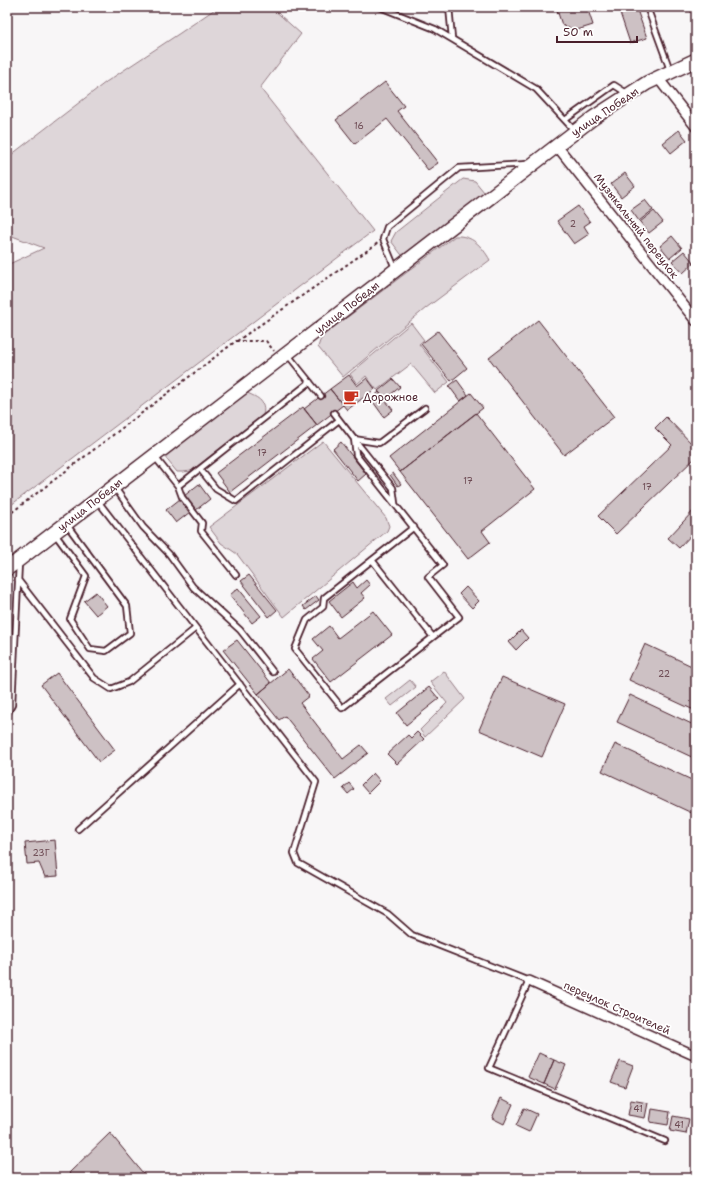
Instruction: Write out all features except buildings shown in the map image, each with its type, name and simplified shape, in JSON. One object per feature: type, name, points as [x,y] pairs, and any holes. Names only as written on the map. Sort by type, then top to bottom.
[{"type":"main road","name":"улица Победы","points":[[7,569],[593,118],[647,84],[696,60]]},
{"type":"street","points":[[658,78],[696,127]]},
{"type":"street","name":"Музыкальный переулок","points":[[558,146],[696,321]]},
{"type":"street","name":"переулок Строителей","points":[[529,981],[696,1056]]},
{"type":"lane","points":[[380,7],[435,29],[452,38],[536,90],[575,132]]},
{"type":"lane","points":[[450,7],[452,38]]},
{"type":"lane","points":[[647,7],[671,72]]},
{"type":"lane","points":[[565,120],[614,84],[629,95]]},
{"type":"lane","points":[[396,270],[383,239],[387,228],[458,168],[534,164]]},
{"type":"lane","points":[[284,356],[310,382],[321,396]]},
{"type":"lane","points":[[178,486],[310,382]]},
{"type":"lane","points":[[354,439],[378,443],[425,408]]},
{"type":"lane","points":[[334,413],[393,488],[395,504]]},
{"type":"lane","points":[[200,469],[216,489],[236,501],[339,420]]},
{"type":"lane","points":[[354,439],[356,454],[414,527],[443,565],[428,577],[459,617],[342,708],[295,649],[307,620],[323,607],[324,598],[414,527]]},
{"type":"lane","points":[[154,456],[178,486],[182,497],[202,523],[201,531],[236,575]]},
{"type":"lane","points":[[114,487],[143,526],[169,554],[193,587],[240,630],[273,672]]},
{"type":"lane","points":[[96,500],[316,782],[294,852],[298,863],[388,914],[412,935],[529,981],[489,1068],[665,1142]]},
{"type":"lane","points":[[54,532],[86,576],[70,619],[90,650],[106,651],[130,633],[127,606],[66,524]]},
{"type":"lane","points":[[7,714],[12,705],[19,559]]},
{"type":"lane","points":[[372,560],[433,637]]},
{"type":"lane","points":[[18,580],[94,678],[111,689],[129,682],[196,628]]},
{"type":"lane","points":[[78,829],[240,684]]},
{"type":"path","points":[[7,516],[236,341],[383,239]]},
{"type":"path","points":[[236,341],[266,341],[284,356]]},
{"type":"shaded area","points":[[218,7],[271,7],[301,34],[260,88],[373,231],[7,508],[7,265],[44,248],[7,234],[7,158],[106,82]]},
{"type":"shaded area","points":[[463,179],[475,181],[489,198],[413,264],[401,254],[391,241],[396,232]]},
{"type":"shaded area","points":[[455,236],[467,237],[476,242],[484,250],[490,260],[426,308],[343,377],[318,347],[325,334]]},
{"type":"shaded area","points":[[411,323],[424,340],[419,344],[449,382],[435,393],[411,364],[377,390],[366,376],[357,384],[350,374]]},
{"type":"shaded area","points":[[245,392],[262,402],[264,410],[263,415],[191,471],[177,472],[164,456]]},
{"type":"shaded area","points":[[323,441],[386,518],[389,526],[387,531],[284,617],[237,554],[221,543],[209,527]]},
{"type":"shaded area","points":[[444,671],[465,699],[425,737],[420,730],[447,703],[430,682]]},
{"type":"shaded area","points":[[410,680],[416,687],[392,706],[386,699]]},
{"type":"place","name":"Дорожное","points":[[351,397]]}]
